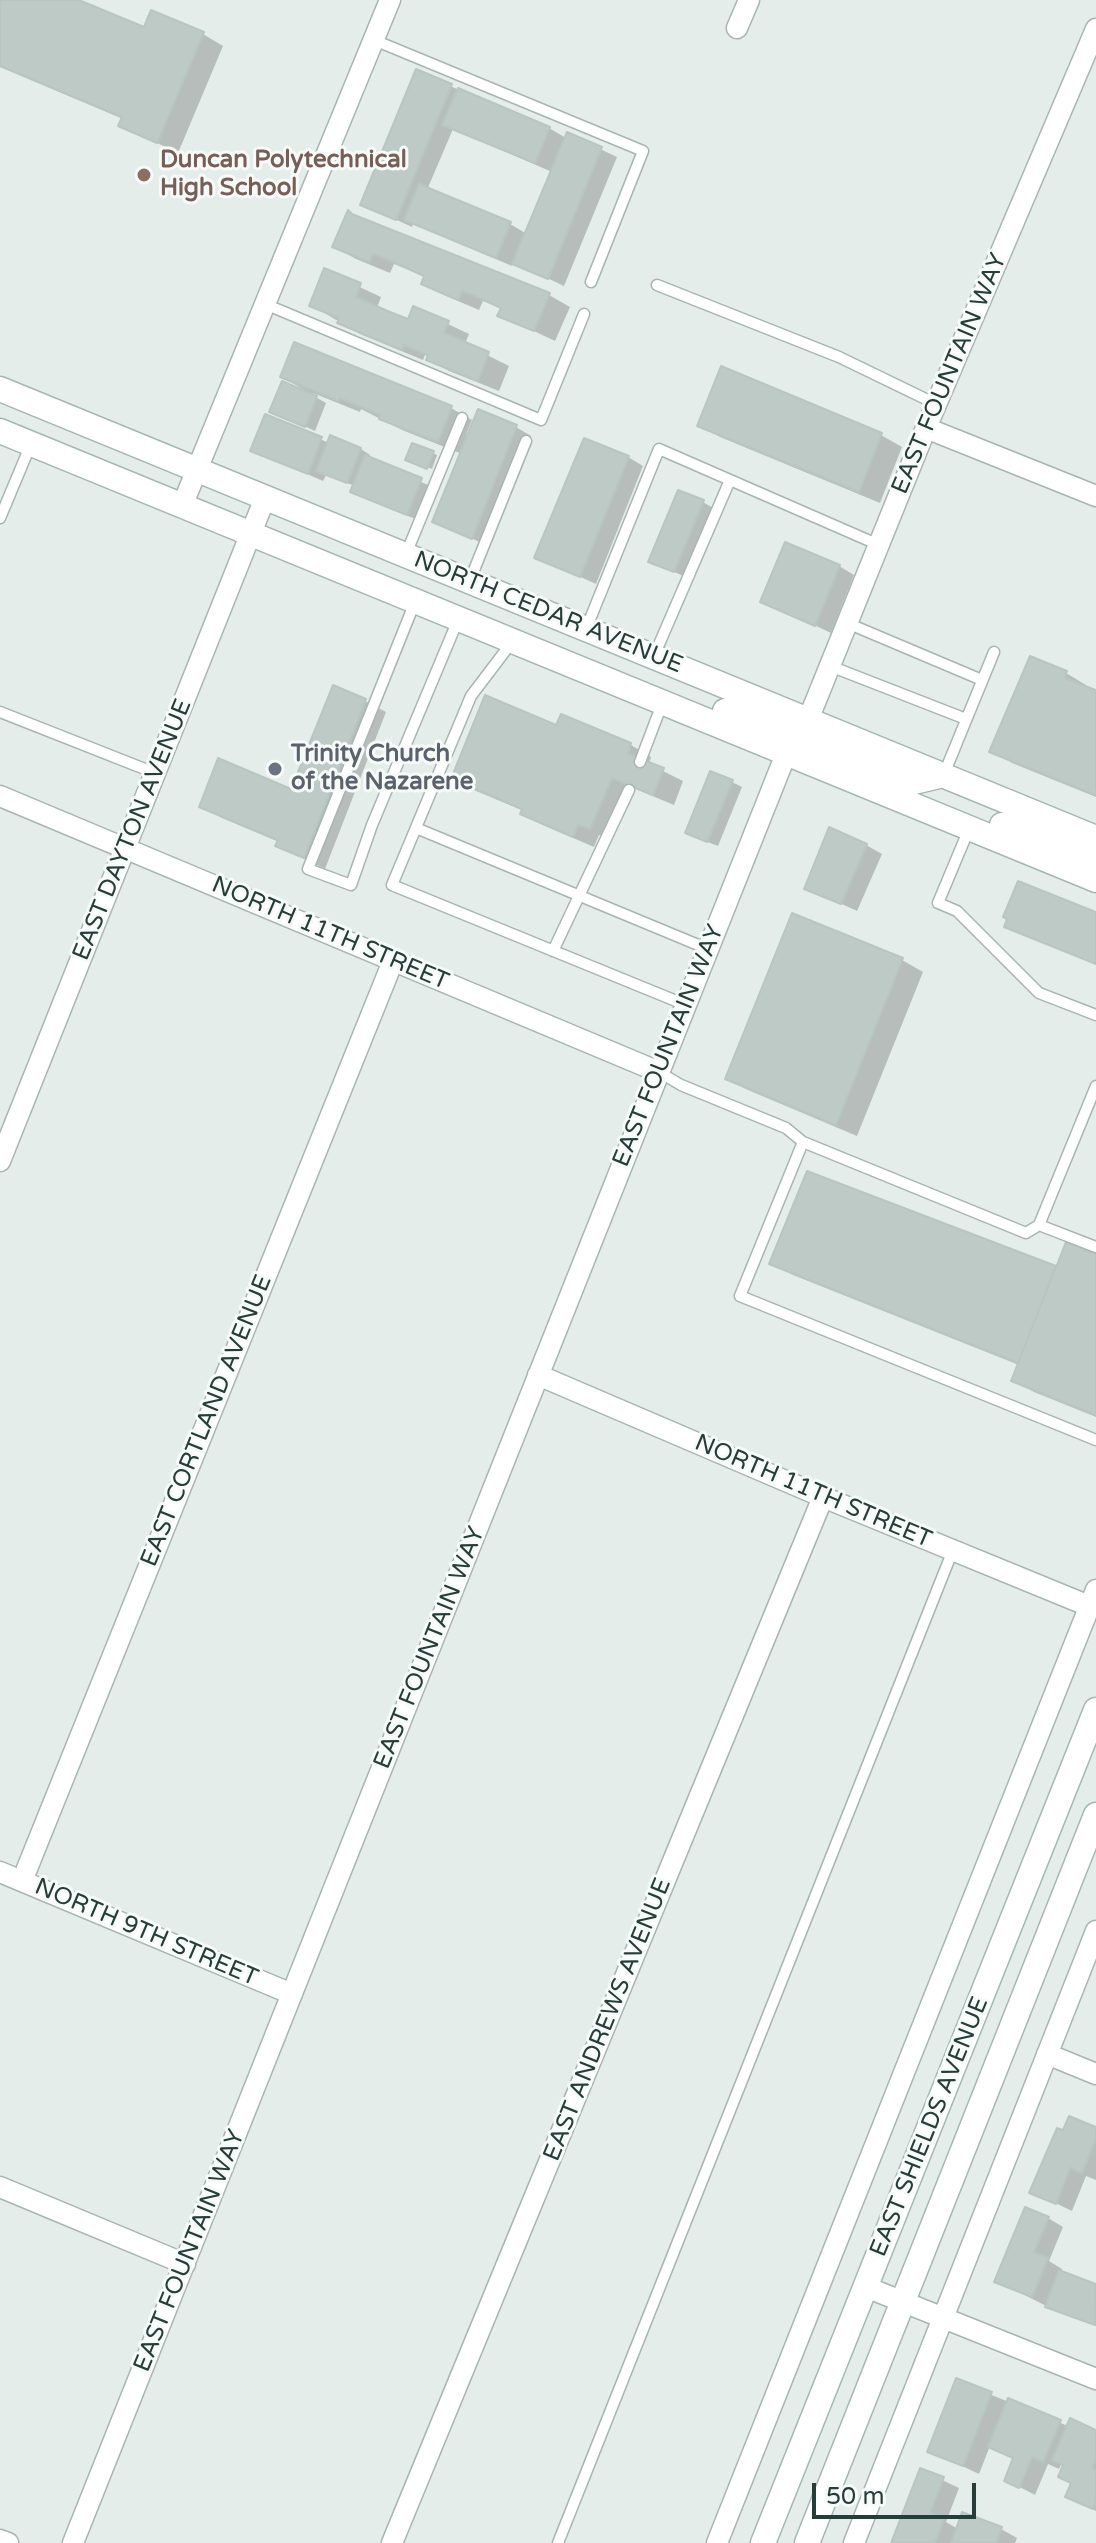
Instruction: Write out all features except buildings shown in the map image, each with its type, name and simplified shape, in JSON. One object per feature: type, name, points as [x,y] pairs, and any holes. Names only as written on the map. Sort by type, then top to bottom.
[{"type":"main road","name":"NORTH CEDAR AVENUE","points":[[0,389],[1096,838]]},
{"type":"main road","name":"NORTH CEDAR AVENUE","points":[[0,431],[1096,880]]},
{"type":"main road","points":[[662,703],[685,696],[779,733],[799,730],[808,720]]},
{"type":"main road","points":[[786,754],[797,744],[818,742],[914,782],[943,775]]},
{"type":"main road","points":[[969,829],[995,822],[1096,860]]},
{"type":"main road","name":"EAST SHIELDS AVENUE","points":[[763,2543],[1096,1710]]},
{"type":"main road","name":"EAST SHIELDS AVENUE","points":[[807,2543],[1096,1815]]},
{"type":"street","points":[[182,506],[390,0]]},
{"type":"street","points":[[737,28],[749,0]]},
{"type":"street","name":"EAST FOUNTAIN WAY","points":[[808,720],[936,404],[1096,29]]},
{"type":"street","points":[[926,428],[1096,496]]},
{"type":"street","name":"EAST DAYTON AVENUE","points":[[0,1161],[265,498]]},
{"type":"street","name":"EAST FOUNTAIN WAY","points":[[73,2543],[786,754]]},
{"type":"street","name":"NORTH 11TH STREET","points":[[0,796],[659,1072]]},
{"type":"street","name":"EAST CORTLAND AVENUE","points":[[22,1881],[393,961]]},
{"type":"street","name":"NORTH 11TH STREET","points":[[538,1375],[953,1550],[1093,1598]]},
{"type":"street","name":"EAST ANDREWS AVENUE","points":[[392,2543],[823,1497]]},
{"type":"street","points":[[717,2543],[1093,1598]]},
{"type":"street","name":"NORTH 9TH STREET","points":[[0,1872],[292,1994]]},
{"type":"street","points":[[854,2543],[1096,1931]]},
{"type":"street","points":[[1047,2054],[1096,2074]]},
{"type":"street","points":[[0,2187],[185,2264]]},
{"type":"street","points":[[866,2287],[1096,2379]]},
{"type":"street","points":[[0,2540],[8,2543]]},
{"type":"lane","points":[[374,40],[643,151],[591,282]]},
{"type":"lane","points":[[657,285],[839,357],[936,404]]},
{"type":"lane","points":[[265,304],[541,420],[584,314]]},
{"type":"lane","points":[[406,555],[462,418]]},
{"type":"lane","points":[[469,581],[526,441]]},
{"type":"lane","points":[[0,518],[31,444]]},
{"type":"lane","points":[[586,629],[659,449],[879,545]]},
{"type":"lane","points":[[654,656],[730,480]]},
{"type":"lane","points":[[415,602],[308,869],[351,885],[372,825],[458,620]]},
{"type":"lane","points":[[847,623],[982,680]]},
{"type":"lane","points":[[512,642],[471,696],[392,885],[686,1005]]},
{"type":"lane","points":[[943,775],[994,652]]},
{"type":"lane","points":[[830,666],[966,719]]},
{"type":"lane","points":[[640,762],[662,703]]},
{"type":"lane","points":[[0,712],[155,773]]},
{"type":"lane","points":[[553,951],[629,790]]},
{"type":"lane","points":[[416,828],[708,949]]},
{"type":"lane","points":[[969,829],[938,903],[957,911],[1039,993],[1096,1015]]},
{"type":"lane","points":[[659,1072],[681,1085],[786,1128],[803,1142],[1026,1233],[1039,1225],[1096,1086]]},
{"type":"lane","points":[[803,1142],[740,1296],[1096,1440]]},
{"type":"lane","points":[[1039,1225],[1096,1247]]},
{"type":"lane","points":[[558,2543],[953,1550]]},
{"type":"place","name":"Duncan Polytechnical High School","points":[[144,175]]},
{"type":"place","name":"Trinity Church of the Nazarene","points":[[275,769]]}]
